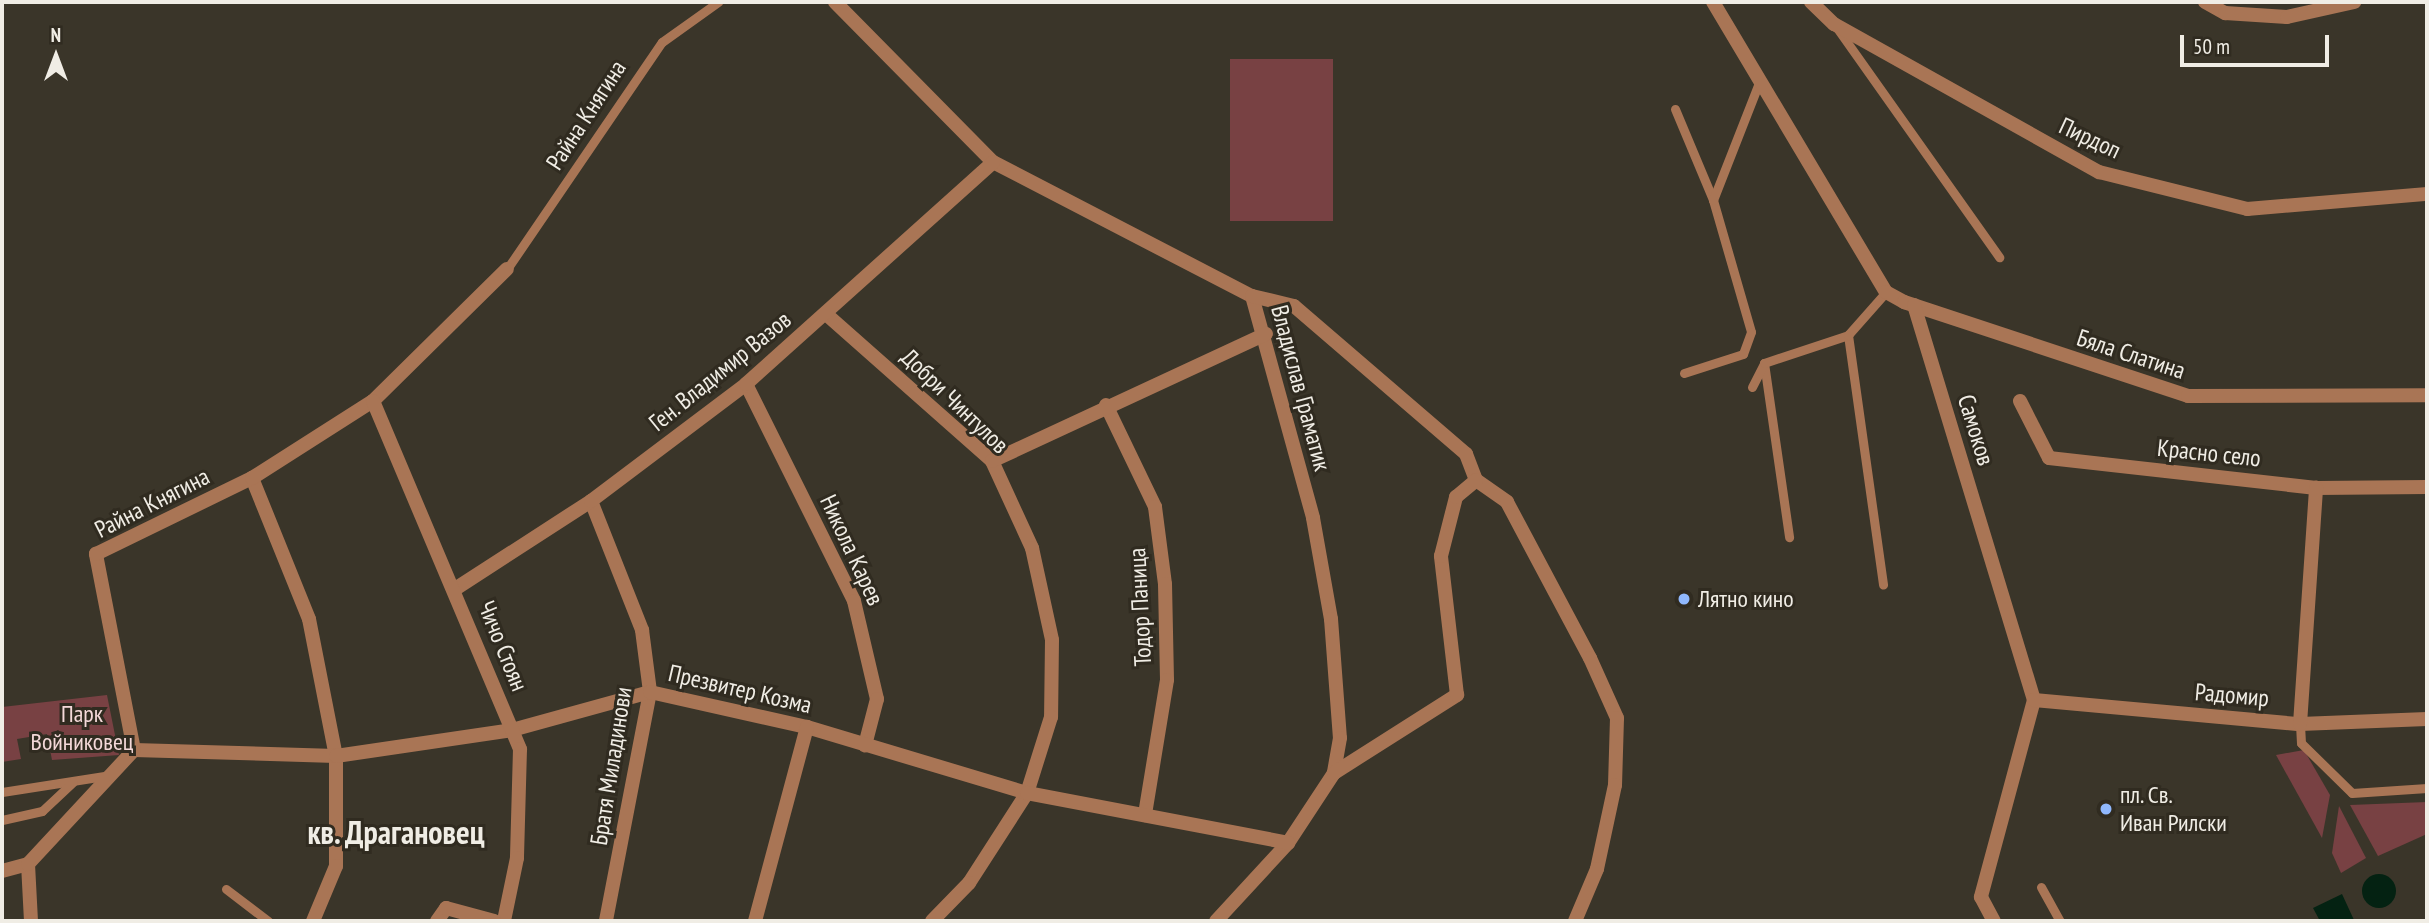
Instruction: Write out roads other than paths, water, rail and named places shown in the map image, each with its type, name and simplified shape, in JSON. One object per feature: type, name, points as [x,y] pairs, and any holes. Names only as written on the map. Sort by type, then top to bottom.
[{"type":"street","name":"Владислав Граматик","points":[[835,2],[993,162],[1252,296],[1266,334],[1331,619],[1340,738],[1334,773],[1288,843],[1216,921]]},
{"type":"street","points":[[1713,2],[1886,292],[1914,305]]},
{"type":"street","name":"Пирдоп","points":[[1811,2],[1834,24],[2099,172],[2247,209],[2427,194]]},
{"type":"street","points":[[2205,2],[2225,13],[2287,17],[2354,2]]},
{"type":"street","points":[[2287,17],[2297,2]]},
{"type":"street","name":"Ген. Владимир Вазов","points":[[454,589],[591,501],[746,384],[993,162]]},
{"type":"street","name":"Райна Княгина","points":[[134,750],[96,554],[252,478],[373,401],[507,269]]},
{"type":"street","points":[[1252,296],[1294,306],[1466,454],[1476,480],[1507,502],[1617,718],[1615,785],[1597,869],[1575,921]]},
{"type":"street","name":"Бяла Слатина","points":[[1914,305],[2188,396],[2427,395]]},
{"type":"street","name":"Самоков","points":[[1914,305],[2034,700]]},
{"type":"street","name":"Добри Чинтулов","points":[[826,314],[992,460],[1032,548],[1052,640],[1051,717],[1027,793],[969,883],[932,921]]},
{"type":"street","points":[[992,460],[1106,405],[1266,334]]},
{"type":"street","name":"Никола Карев","points":[[746,384],[858,612],[877,699],[865,745]]},
{"type":"street","name":"Чичо Стоян","points":[[373,401],[520,749],[517,858],[504,921]]},
{"type":"street","name":"Красно село","points":[[2020,401],[2049,458],[2316,488],[2427,487]]},
{"type":"street","name":"Тодор Паница","points":[[1106,405],[1155,507],[1166,584],[1167,680],[1145,815]]},
{"type":"street","points":[[252,478],[309,619],[336,756],[336,866],[313,921]]},
{"type":"street","points":[[1334,773],[1457,695],[1441,556],[1456,497],[1476,480]]},
{"type":"street","points":[[2300,724],[2316,488]]},
{"type":"street","name":"Братя Миладинови","points":[[591,501],[642,630],[650,691],[606,921]]},
{"type":"street","name":"Презвитер Козма","points":[[134,750],[336,756],[512,730],[650,691],[807,727],[1027,793],[1288,843]]},
{"type":"street","points":[[1994,921],[1981,897],[2034,700]]},
{"type":"street","name":"Радомир","points":[[2034,700],[2300,724],[2427,719]]},
{"type":"street","points":[[755,921],[807,727]]},
{"type":"street","points":[[2,871],[28,864],[134,750]]},
{"type":"street","points":[[28,864],[31,921]]},
{"type":"street","points":[[437,921],[446,908],[494,921]]},
{"type":"lane","name":"Райна Княгина","points":[[507,269],[662,42],[718,2]]},
{"type":"lane","points":[[1834,24],[1998,257]]},
{"type":"lane","points":[[1713,200],[1760,80]]},
{"type":"lane","points":[[1675,109],[1713,200],[1751,332],[1743,354],[1684,373]]},
{"type":"lane","points":[[1752,387],[1764,363],[1849,335],[1886,292]]},
{"type":"lane","points":[[1849,335],[1883,585]]},
{"type":"lane","points":[[1764,363],[1789,537]]},
{"type":"lane","points":[[2300,724],[2301,743],[2352,793],[2427,788]]},
{"type":"lane","points":[[2,792],[111,775]]},
{"type":"lane","points":[[2,820],[42,811],[75,781]]},
{"type":"lane","points":[[2041,887],[2060,921]]},
{"type":"lane","points":[[226,889],[268,921]]},
{"type":"place","name":"Лятно кино","points":[[1684,599]]},
{"type":"place","name":"пл. Св. Иван Рилски","points":[[2106,809]]},
{"type":"district","name":"кв. Драгановец","points":[[396,832]]},
{"type":"park label","name":"Парк Войниковец","points":[[82,728]]}]
